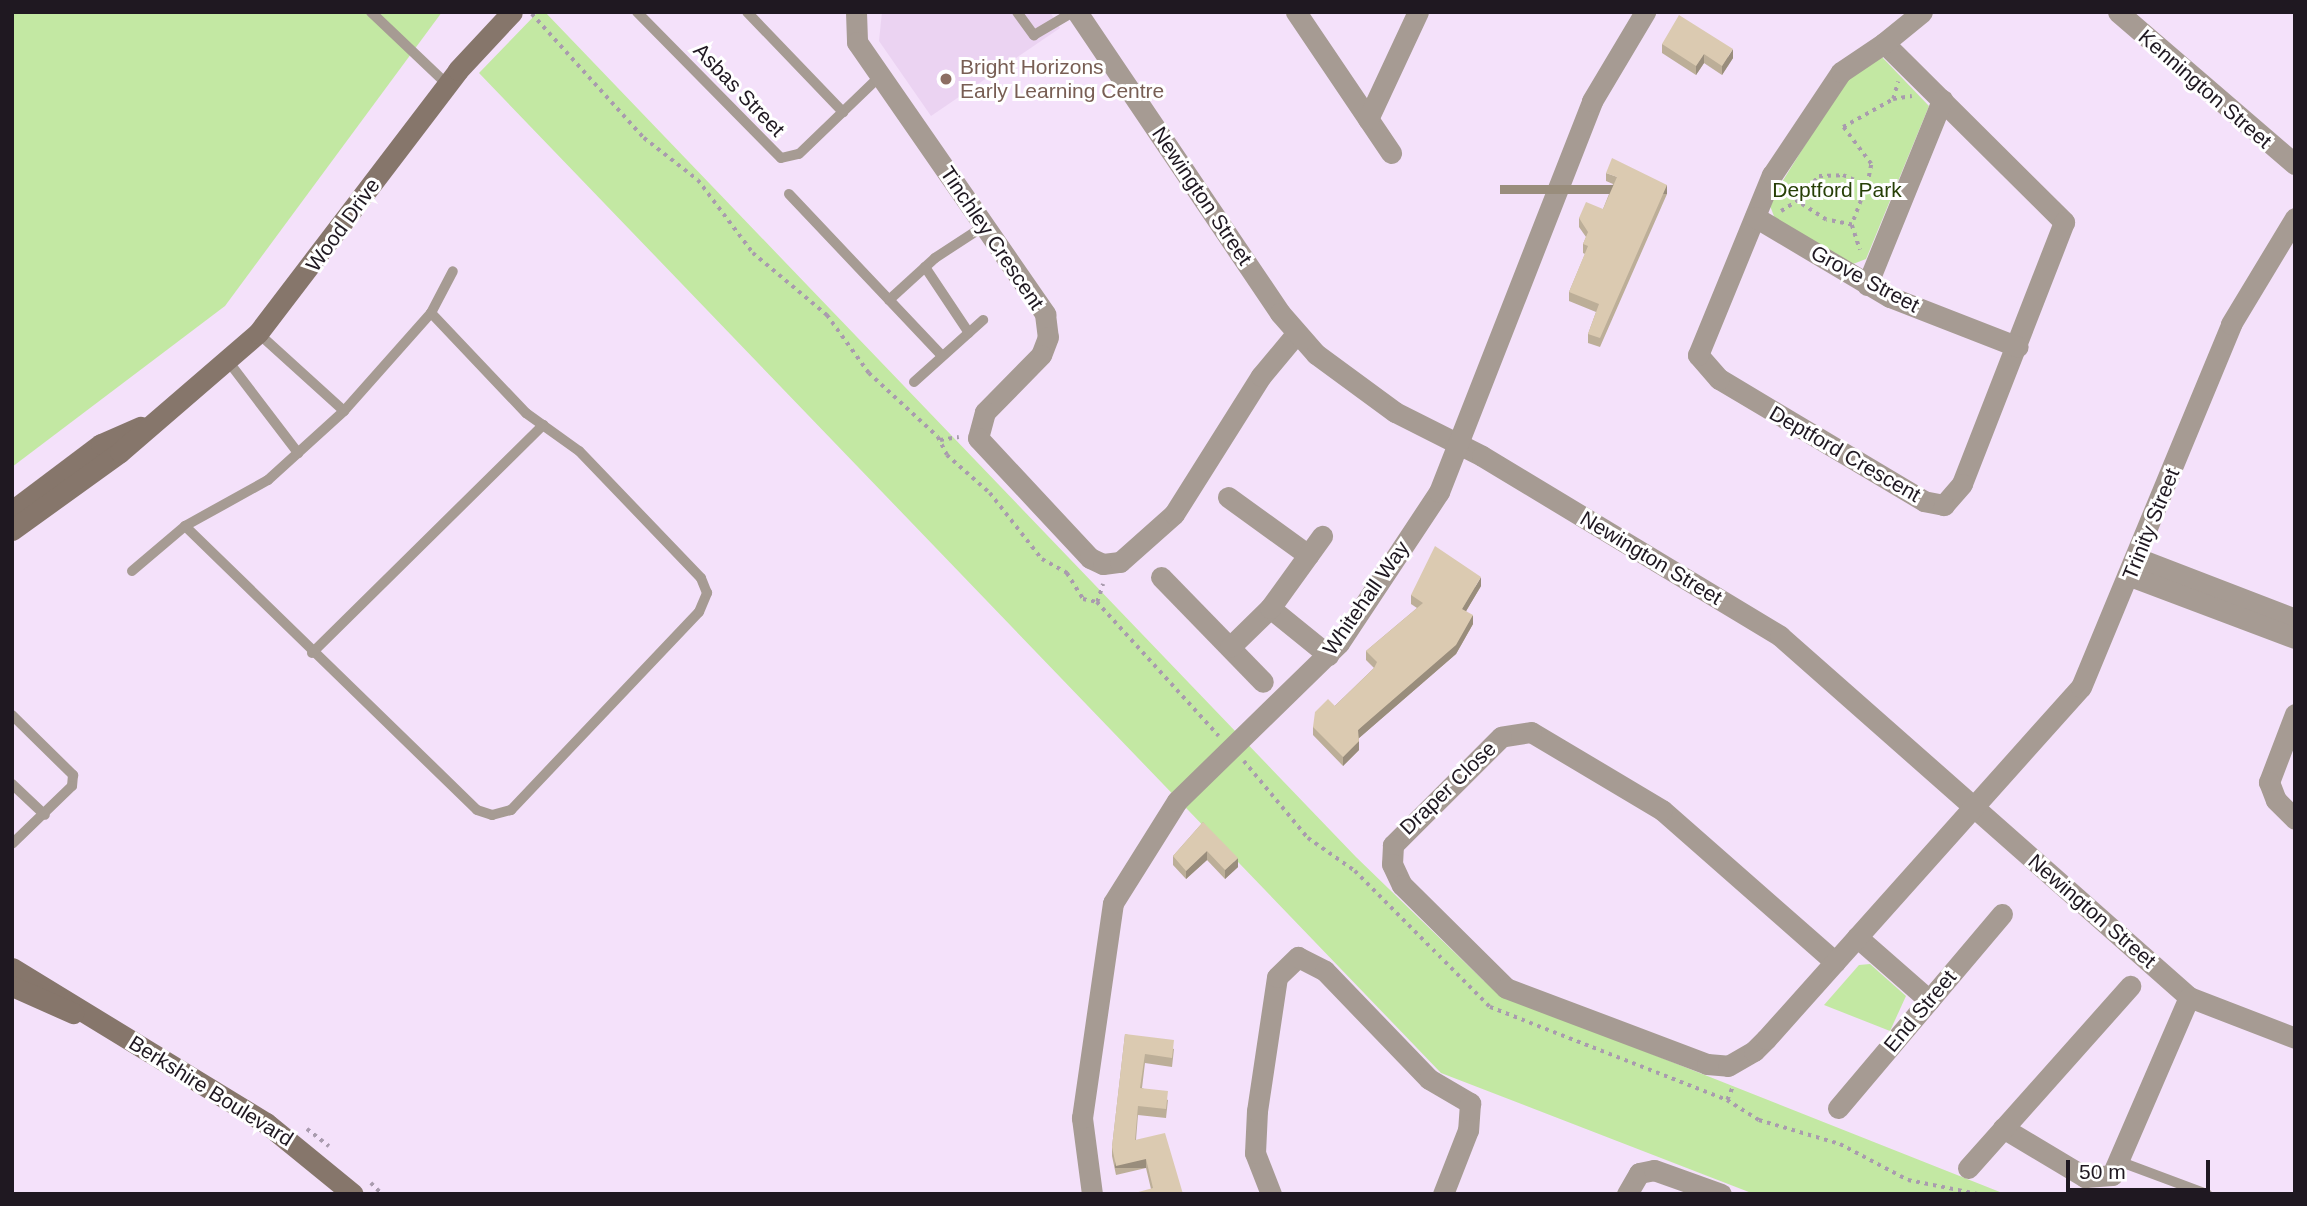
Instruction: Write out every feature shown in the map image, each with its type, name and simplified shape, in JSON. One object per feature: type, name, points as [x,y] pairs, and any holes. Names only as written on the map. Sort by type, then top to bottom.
[{"type":"street","name":"Wood Drive","points":[[12,530],[155,420],[258,333],[447,84],[512,12]]},
{"type":"street","name":"Tinchley Crescent","points":[[856,12],[853,34],[1045,314],[1048,337],[1035,363],[981,417],[978,438],[1102,564],[1120,562],[1174,514],[1261,376],[1296,334]]},
{"type":"street","name":"Newington Street","points":[[1075,12],[1296,334],[1395,412],[1457,443],[1780,636],[2189,997],[2295,1038]]},
{"type":"street","points":[[1296,12],[1391,153]]},
{"type":"street","points":[[1368,119],[1418,12]]},
{"type":"street","name":"Whitehall Way","points":[[1092,1194],[1082,1118],[1108,916],[1177,801],[1328,654],[1439,492],[1592,101],[1645,12]]},
{"type":"street","name":"Deptford Crescent","points":[[1884,43],[2062,214],[2063,238],[1956,496],[1944,505],[1924,501],[1702,364],[1702,337],[1772,175],[1828,89],[1864,51],[1884,43],[1922,12]]},
{"type":"street","name":"Kennington Street","points":[[2118,12],[2255,136],[2295,164]]},
{"type":"street","points":[[1867,285],[1942,100]]},
{"type":"street","name":"Grove Street","points":[[1755,217],[1867,285],[2018,346]]},
{"type":"street","name":"Trinity Street","points":[[1974,807],[2081,687],[2134,567],[2231,324],[2295,218]]},
{"type":"street","name":"Wood Drive","points":[[12,511],[102,444],[155,420]]},
{"type":"street","points":[[1228,497],[1308,555]]},
{"type":"street","points":[[1230,647],[1270,608],[1322,536]]},
{"type":"street","points":[[2134,567],[2295,619]]},
{"type":"street","points":[[2134,567],[2295,638]]},
{"type":"street","points":[[1161,577],[1263,682]]},
{"type":"street","points":[[1270,608],[1328,654]]},
{"type":"street","points":[[2295,714],[2269,782],[2276,800],[2295,820]]},
{"type":"street","name":"Draper Close","points":[[1835,962],[1662,810],[1531,732],[1501,737],[1393,845],[1392,864],[1402,885],[1499,984],[1707,1064],[1728,1066],[1755,1051],[1835,962],[1857,937],[1974,807]]},
{"type":"street","name":"End Street","points":[[1838,1108],[2002,914]]},
{"type":"street","points":[[1857,937],[1929,1000]]},
{"type":"street","points":[[1271,1194],[1255,1153],[1257,1111],[1277,977],[1298,957],[1325,971],[1429,1079],[1469,1103],[1468,1130],[1443,1194]]},
{"type":"street","name":"Berkshire Boulevard","points":[[12,968],[81,1004],[98,1021]]},
{"type":"street","name":"Berkshire Boulevard","points":[[12,986],[98,1021],[266,1123],[353,1194]]},
{"type":"street","points":[[1968,1168],[2130,986]]},
{"type":"street","points":[[2003,1128],[2096,1180],[2112,1175],[2121,1162],[2189,997]]},
{"type":"street","points":[[1627,1194],[1639,1173],[1654,1170],[1721,1194]]},
{"type":"lane","points":[[371,12],[447,84]]},
{"type":"lane","name":"Asbas Street","points":[[637,12],[776,156],[799,154],[880,76]]},
{"type":"lane","points":[[747,12],[843,112]]},
{"type":"lane","points":[[1017,12],[1034,35],[1075,12]]},
{"type":"lane","points":[[789,194],[942,356]]},
{"type":"lane","points":[[889,300],[925,267],[984,226]]},
{"type":"lane","points":[[925,267],[969,333]]},
{"type":"lane","points":[[132,571],[185,526],[268,480],[344,411],[431,313],[453,271]]},
{"type":"lane","points":[[185,526],[312,653],[477,810],[492,815],[511,810],[699,612],[707,593],[701,578],[579,451],[543,425],[431,313]]},
{"type":"lane","points":[[914,382],[983,320]]},
{"type":"lane","points":[[258,333],[344,411]]},
{"type":"lane","points":[[228,361],[298,453]]},
{"type":"lane","points":[[312,653],[543,425]]},
{"type":"lane","points":[[12,715],[73,775],[72,786],[12,844]]},
{"type":"lane","points":[[12,784],[45,815]]},
{"type":"lane","points":[[2121,1162],[2207,1194]]},
{"type":"path","points":[[531,12],[629,123],[698,180],[753,253],[827,315],[869,373],[938,437],[947,455],[990,493],[1042,559],[1067,573],[1083,599],[1097,602],[1139,656],[1231,748],[1320,849],[1355,872],[1490,1007],[1727,1100],[1775,1126],[1840,1143],[1908,1180],[1978,1194]]},
{"type":"path","points":[[1867,185],[1843,175],[1819,176],[1797,201],[1826,220],[1852,225],[1867,185],[1871,164],[1843,127],[1893,99],[1906,64]]},
{"type":"shaded area","name":"Bright Horizons Early Learning Centre","points":[[882,12],[1050,12],[1060,28],[931,116],[879,41]]},
{"type":"green space","points":[[12,12],[442,12],[225,306],[12,467]]},
{"type":"green space","points":[[538,12],[545,12],[1356,857],[1484,981],[1513,999],[2005,1194],[1754,1194],[1441,1073],[479,73]]},
{"type":"green space","name":"Deptford Park","points":[[1881,56],[1929,106],[1866,259],[1853,264],[1775,219],[1769,203],[1849,74]]},
{"type":"green space","points":[[1870,964],[1906,996],[1890,1031],[1824,1005],[1859,965]]},
{"type":"building","points":[[1679,15],[1733,49],[1722,66],[1704,54],[1696,66],[1662,44]]},
{"type":"building","points":[[1612,158],[1667,185],[1600,338],[1588,334],[1599,304],[1569,292],[1588,246],[1583,244],[1588,232],[1579,218],[1586,202],[1603,209],[1617,177],[1606,173]]},
{"type":"building","points":[[1435,546],[1481,577],[1462,609],[1473,615],[1456,645],[1358,730],[1359,741],[1343,757],[1313,727],[1315,712],[1328,699],[1335,706],[1374,668],[1377,662],[1366,651],[1423,603],[1411,595]]},
{"type":"building","points":[[1203,822],[1238,858],[1225,870],[1207,851],[1186,871],[1173,856]]},
{"type":"building","points":[[1125,1034],[1174,1040],[1172,1058],[1145,1054],[1140,1088],[1168,1091],[1166,1109],[1138,1106],[1135,1140],[1165,1133],[1183,1194],[1131,1194],[1153,1188],[1146,1159],[1116,1166],[1112,1147]]},
{"type":"place","name":"Bright Horizons Early Learning Centre","points":[[946,79]]}]
